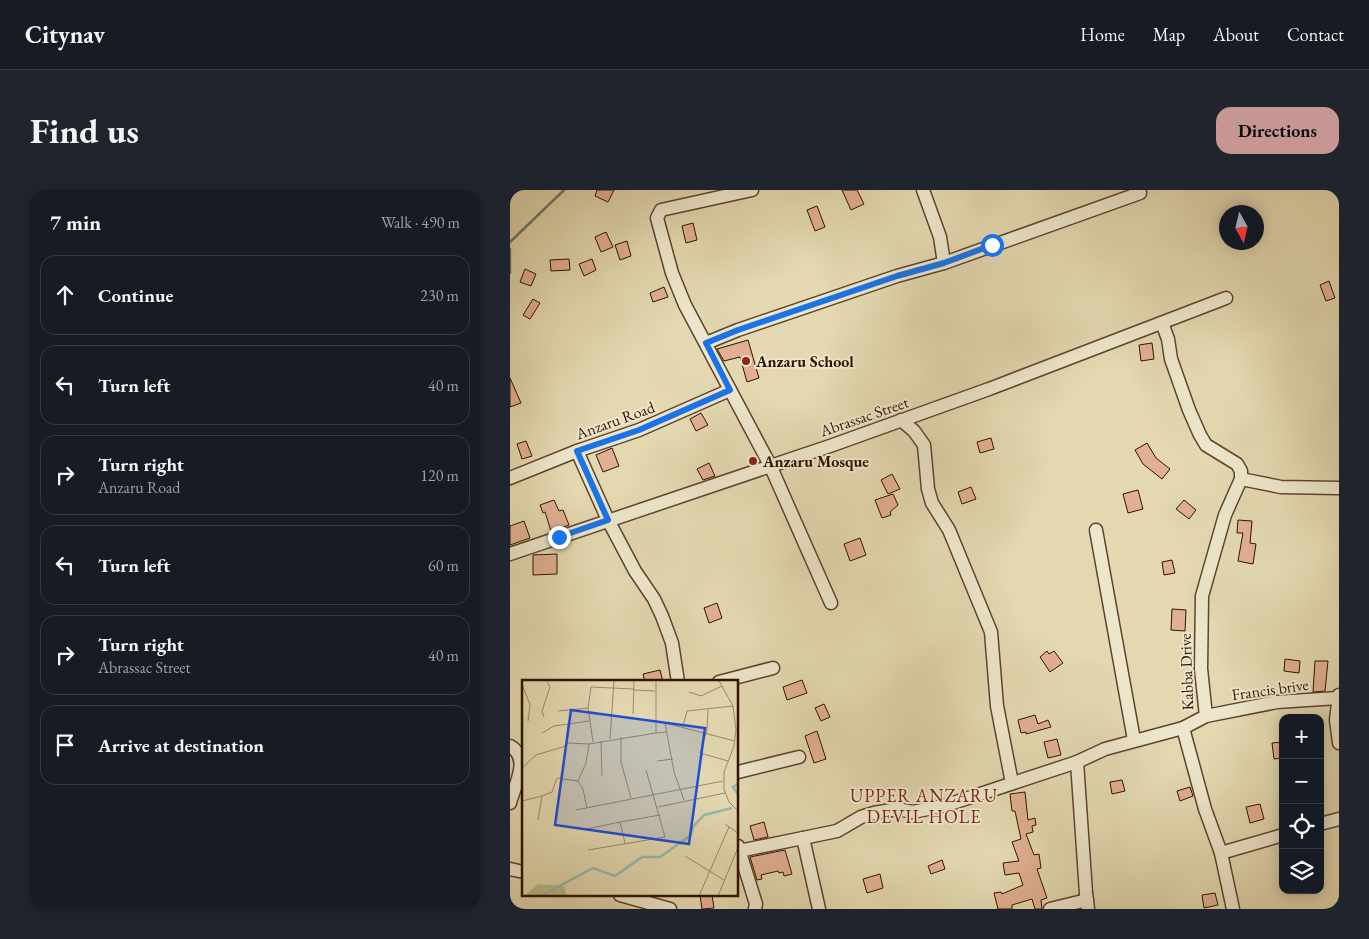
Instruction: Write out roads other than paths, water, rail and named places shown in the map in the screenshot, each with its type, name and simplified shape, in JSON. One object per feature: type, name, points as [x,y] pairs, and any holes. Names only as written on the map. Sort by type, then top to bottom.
[{"type":"street","points":[[752,190],[661,210],[657,218],[672,273],[685,305],[770,465],[831,604]]},
{"type":"street","points":[[924,190],[940,237],[944,263]]},
{"type":"street","points":[[706,343],[738,330],[897,276],[944,263],[1140,193]]},
{"type":"street","name":"Abrassac Street","points":[[510,554],[989,389],[1226,298]]},
{"type":"street","points":[[1162,323],[1188,410],[1200,435],[1206,445],[1237,464],[1241,471],[1241,479],[1282,487],[1339,488]]},
{"type":"street","name":"Anzaru Road","points":[[510,478],[577,451],[639,430],[730,390]]},
{"type":"street","points":[[901,420],[914,431],[924,445],[928,489],[932,503],[949,530],[991,632],[997,706],[1012,783]]},
{"type":"street","points":[[577,451],[608,520],[662,616],[672,643],[678,680]]},
{"type":"street","name":"Kabba Drive","points":[[739,849],[837,831],[860,817],[874,812],[897,809],[913,812],[948,805],[1077,762],[1105,749],[1183,728],[1206,716],[1201,669],[1202,596],[1225,515],[1241,479]]},
{"type":"street","points":[[1096,530],[1134,740]]},
{"type":"street","points":[[728,680],[773,668]]},
{"type":"street","points":[[1339,696],[1336,720],[1339,743]]},
{"type":"street","name":"Francis brive","points":[[1206,716],[1277,702],[1339,696]]},
{"type":"street","points":[[1183,728],[1205,809],[1221,854],[1233,909]]},
{"type":"street","points":[[510,746],[517,750],[521,756],[520,770],[510,803]]},
{"type":"street","points":[[739,772],[799,757]]},
{"type":"street","points":[[1050,909],[1087,904],[1077,762]]},
{"type":"street","points":[[1324,823],[1339,819]]},
{"type":"street","points":[[1221,854],[1279,836]]},
{"type":"street","points":[[803,838],[819,909]]},
{"type":"street","points":[[739,852],[756,904],[755,909]]},
{"type":"street","points":[[622,896],[646,906],[670,909]]},
{"type":"waterway","points":[[510,242],[564,190]]},
{"type":"waterway","points":[[510,249],[510,273]]},
{"type":"place","name":"Anzaru School","points":[[746,361]]},
{"type":"place","name":"Anzaru Mosque","points":[[753,461]]},
{"type":"district","name":"UPPER ANZARU DEVIL HOLE","points":[[924,806]]}]
